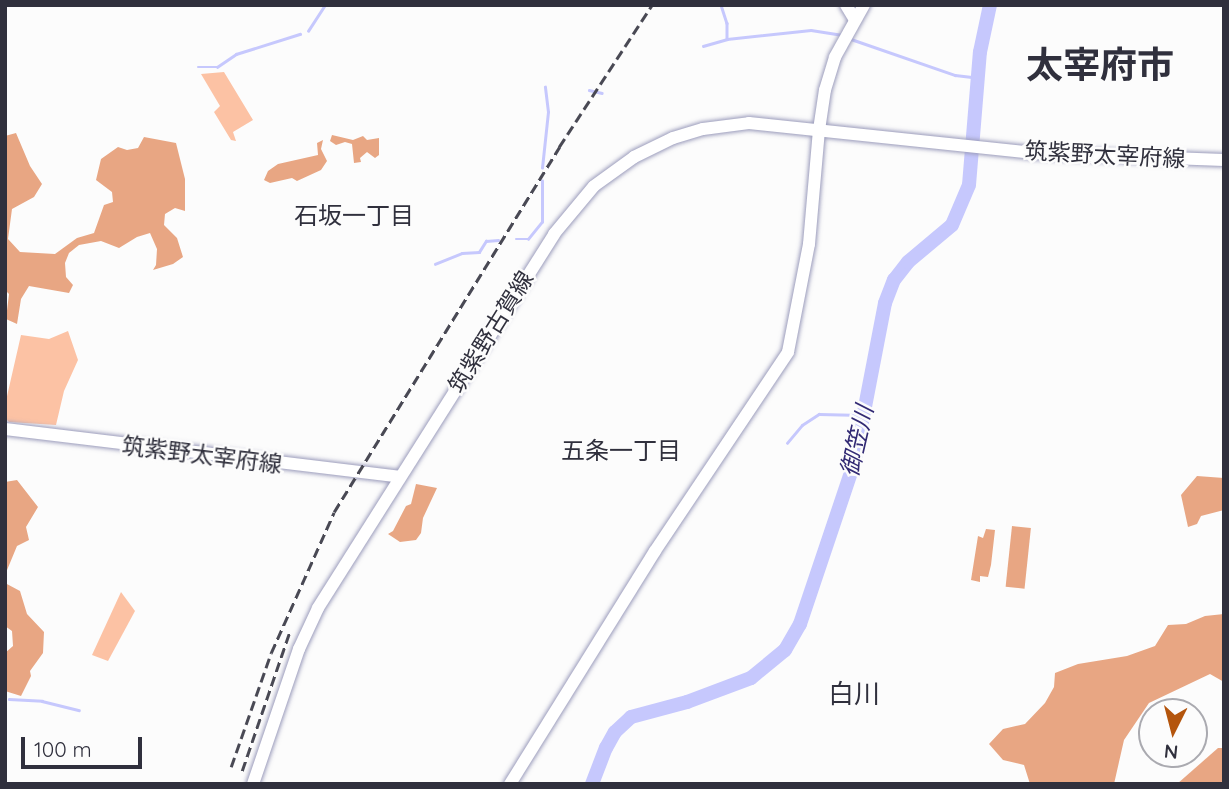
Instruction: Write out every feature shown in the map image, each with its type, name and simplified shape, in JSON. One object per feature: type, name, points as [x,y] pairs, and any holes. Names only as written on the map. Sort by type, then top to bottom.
[{"type":"main road","points":[[846,5],[855,20]]},
{"type":"main road","points":[[510,784],[655,551],[788,352],[809,244],[825,90],[846,37],[864,5]]},
{"type":"main road","name":"筑紫野古賀線","points":[[253,784],[299,649],[313,618],[548,242],[594,186],[634,157],[673,138],[703,129],[749,123],[819,130]]},
{"type":"main road","name":"筑紫野太宰府線","points":[[819,130],[1083,157],[1224,160]]},
{"type":"main road","name":"筑紫野太宰府線","points":[[5,429],[399,477]]},
{"type":"shaded area","points":[[224,72],[253,120],[233,132],[236,141],[231,140],[214,112],[220,106],[201,74]]},
{"type":"shaded area","points":[[16,133],[30,166],[42,184],[34,197],[12,209],[8,239],[20,252],[55,254],[77,238],[94,233],[104,205],[113,202],[112,192],[96,180],[101,159],[118,147],[127,150],[138,148],[144,137],[176,143],[185,179],[185,211],[175,208],[165,214],[164,225],[177,238],[183,257],[173,264],[153,270],[157,249],[150,233],[119,248],[101,241],[79,245],[69,253],[65,263],[66,277],[73,285],[69,293],[29,286],[21,299],[17,324],[6,319],[9,294],[5,290],[5,136]]},
{"type":"shaded area","points":[[332,135],[353,140],[363,136],[367,140],[379,138],[379,155],[375,158],[367,152],[360,158],[361,162],[354,163],[352,144],[345,142],[336,145],[330,141]]},
{"type":"shaded area","points":[[323,140],[321,149],[327,161],[321,170],[297,181],[292,178],[270,183],[264,180],[268,171],[278,164],[318,155],[317,143]]},
{"type":"shaded area","points":[[68,331],[78,360],[64,391],[56,425],[9,422],[5,418],[5,405],[21,335],[49,339]]},
{"type":"shaded area","points":[[1197,476],[1224,478],[1224,510],[1201,516],[1197,524],[1188,527],[1181,495]]},
{"type":"shaded area","points":[[17,480],[38,507],[26,527],[29,540],[17,546],[5,575],[5,482]]},
{"type":"shaded area","points":[[416,484],[437,488],[423,518],[421,533],[416,540],[400,542],[388,534],[393,531],[406,506],[411,504]]},
{"type":"shaded area","points":[[1012,526],[1031,528],[1025,589],[1006,587]]},
{"type":"shaded area","points":[[986,529],[995,530],[988,577],[980,576],[980,582],[971,580],[978,536],[983,538]]},
{"type":"shaded area","points":[[5,583],[20,591],[27,614],[44,632],[43,653],[30,671],[31,676],[21,696],[5,691],[5,653],[13,646],[12,631],[5,626]]},
{"type":"shaded area","points":[[121,592],[135,611],[108,661],[92,655]]},
{"type":"shaded area","points":[[1224,614],[1224,682],[1210,674],[1160,698],[1138,698],[1138,719],[1124,740],[1114,784],[1030,784],[1024,765],[1003,760],[989,744],[1003,729],[1025,724],[1045,703],[1054,687],[1055,673],[1078,664],[1127,656],[1155,646],[1168,625],[1186,624],[1205,616]]},
{"type":"shaded area","points":[[1218,748],[1224,748],[1224,784],[1177,784],[1195,768],[1208,768],[1208,757]]},
{"type":"waterway","points":[[308,31],[325,5]]},
{"type":"waterway","points":[[721,5],[727,23],[727,39],[811,30],[841,35]]},
{"type":"waterway","name":"御笠川","points":[[592,784],[615,732],[631,717],[687,702],[751,678],[785,650],[800,624],[854,464],[885,303],[894,280],[908,262],[952,225],[969,185],[980,52],[990,5]]},
{"type":"waterway","points":[[198,67],[217,67],[236,54],[300,34]]},
{"type":"waterway","points":[[703,46],[727,39]]},
{"type":"waterway","points":[[851,39],[955,75],[978,78]]},
{"type":"waterway","points":[[542,168],[548,112],[545,87]]},
{"type":"waterway","points":[[589,90],[602,93]]},
{"type":"waterway","points":[[516,239],[528,239],[542,222],[542,181]]},
{"type":"waterway","points":[[435,264],[462,253],[479,252],[486,241],[498,240]]},
{"type":"waterway","points":[[787,443],[802,425],[819,414],[862,415]]},
{"type":"waterway","points":[[9,699],[42,701],[79,710]]},
{"type":"railway","points":[[231,767],[271,653],[334,512],[559,147],[652,5]]},
{"type":"railway","points":[[242,771],[290,631]]},
{"type":"district","name":"太宰府市","points":[[1100,64]]},
{"type":"district","name":"石坂一丁目","points":[[354,216]]},
{"type":"district","name":"五条一丁目","points":[[621,451]]},
{"type":"district","name":"白川","points":[[854,694]]}]
